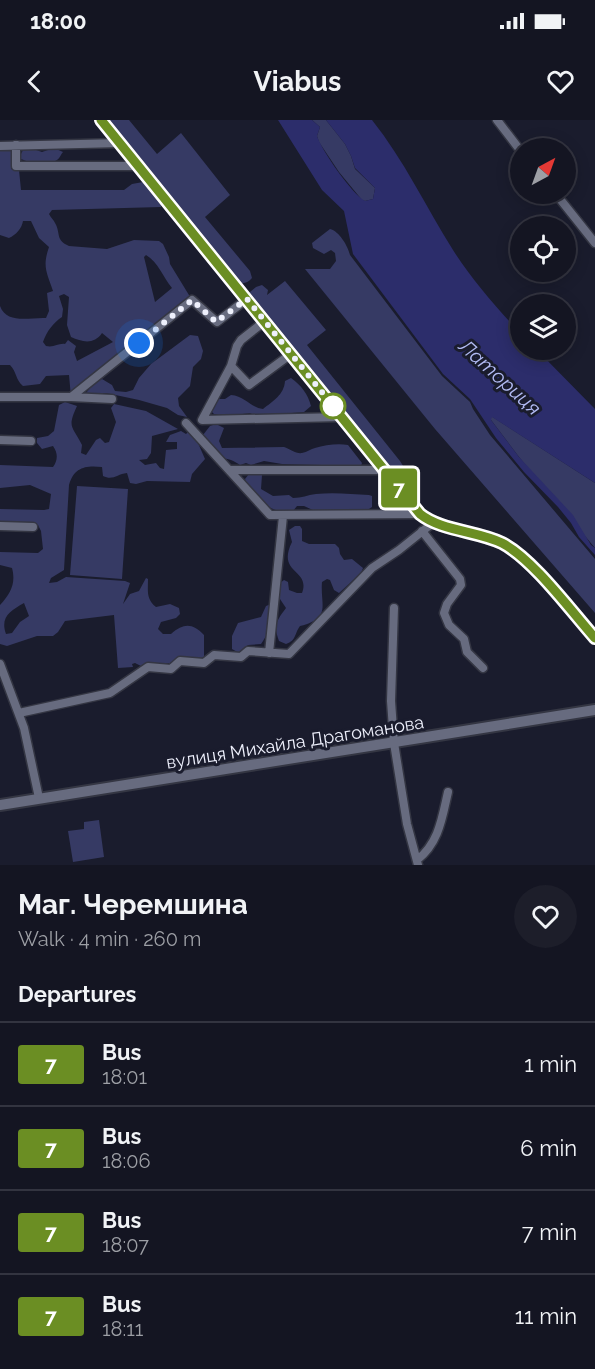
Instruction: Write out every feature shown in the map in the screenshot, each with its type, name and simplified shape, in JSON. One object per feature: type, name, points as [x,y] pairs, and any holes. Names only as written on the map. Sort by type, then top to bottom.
[{"type":"street","points":[[101,120],[420,514],[434,522],[494,540],[516,552],[535,570],[595,638]]},
{"type":"street","points":[[497,120],[511,138]]},
{"type":"street","points":[[0,146],[120,143]]},
{"type":"street","points":[[16,145],[16,166],[138,166]]},
{"type":"street","points":[[564,204],[595,243]]},
{"type":"street","points":[[71,397],[192,300],[216,322],[247,299]]},
{"type":"street","points":[[265,321],[241,340],[237,346],[231,366],[202,420],[342,417]]},
{"type":"street","points":[[231,366],[249,385],[291,354]]},
{"type":"street","points":[[0,397],[112,399]]},
{"type":"street","points":[[186,423],[270,515],[420,514]]},
{"type":"street","points":[[0,440],[31,441]]},
{"type":"street","points":[[229,470],[384,470]]},
{"type":"street","points":[[269,652],[283,516]]},
{"type":"street","points":[[19,713],[110,693],[148,667],[171,669],[180,661],[204,663],[213,655],[241,657],[248,651],[289,654],[372,568],[434,522]]},
{"type":"street","points":[[0,526],[33,527]]},
{"type":"street","points":[[422,531],[460,579],[461,585],[447,604],[444,613],[449,625],[464,639],[467,652],[483,668]]},
{"type":"street","points":[[394,608],[392,701],[394,743],[407,824],[418,862]]},
{"type":"street","points":[[0,664],[24,728],[39,798]]},
{"type":"street","name":"вулиця Михайла Драгоманова","points":[[0,805],[595,710]]},
{"type":"street","points":[[418,862],[435,840],[448,792]]},
{"type":"shaded area","points":[[101,120],[129,120],[157,154],[181,133],[230,195],[205,217],[250,271],[252,278],[249,281],[242,283],[231,280]]},
{"type":"shaded area","points":[[312,120],[326,120],[345,144],[355,169],[375,188],[373,199],[362,200],[339,172],[319,142],[317,136],[320,127]]},
{"type":"shaded area","points":[[30,148],[42,152],[54,148],[63,152],[53,162],[34,163],[21,159],[23,150]]},
{"type":"shaded area","points":[[0,150],[13,151],[11,169],[19,170],[21,190],[124,190],[132,184],[143,182],[161,207],[52,210],[49,214],[57,227],[60,239],[69,246],[107,249],[134,240],[159,241],[163,244],[170,264],[192,300],[71,397],[69,375],[46,376],[40,384],[23,386],[10,365],[0,365],[0,306],[3,312],[14,318],[46,318],[49,311],[47,293],[53,291],[46,265],[49,247],[39,238],[31,221],[23,221],[18,231],[9,238],[0,235]],"holes":[[[146,255],[157,266],[172,288],[155,302],[144,257]],[[64,294],[69,297],[67,325],[71,337],[92,341],[102,333],[113,342],[77,361],[74,352],[76,346],[68,340],[65,344],[46,346],[43,342],[46,334],[62,317],[63,309],[59,296]]]},
{"type":"shaded area","points":[[330,229],[343,239],[350,255],[442,376],[470,402],[490,435],[595,559],[595,613],[435,429],[305,269],[330,269],[336,261],[335,253],[331,250],[324,254],[313,248],[312,243]]},
{"type":"shaded area","points":[[285,281],[326,330],[307,345],[400,461],[412,480],[411,485],[405,489],[249,302],[250,292],[256,287],[262,285],[268,290],[267,295]]},
{"type":"shaded area","points":[[190,335],[198,336],[203,351],[201,359],[193,367],[190,386],[178,398],[179,406],[187,417],[178,415],[167,408],[139,400],[106,393],[86,393],[95,382],[102,379],[112,385],[115,391],[133,390],[139,378],[151,364]]},
{"type":"shaded area","points":[[291,378],[304,390],[310,402],[311,406],[304,412],[256,416],[250,413],[227,416],[214,414],[211,411],[217,399],[225,399],[231,395],[263,409],[283,390],[285,381]]},
{"type":"shaded area","points":[[65,402],[77,406],[72,426],[82,445],[81,453],[86,455],[96,440],[100,438],[105,443],[109,442],[116,422],[111,408],[114,404],[146,411],[178,429],[152,436],[151,453],[147,459],[139,460],[145,465],[156,463],[164,469],[166,450],[177,449],[177,442],[166,442],[170,435],[181,431],[186,434],[193,427],[200,431],[198,443],[205,459],[192,474],[190,482],[147,481],[136,484],[130,483],[127,473],[112,478],[106,477],[103,476],[102,467],[91,466],[81,468],[74,474],[69,485],[64,570],[51,578],[49,583],[66,577],[125,581],[130,583],[123,604],[130,594],[139,591],[146,578],[148,579],[149,598],[156,607],[170,604],[179,608],[180,614],[176,618],[161,622],[158,629],[163,634],[171,634],[184,626],[200,631],[204,635],[204,657],[201,660],[179,658],[170,663],[141,666],[135,663],[132,664],[133,667],[118,668],[114,615],[65,621],[53,636],[37,636],[7,646],[0,644],[0,605],[10,592],[13,578],[12,568],[0,565],[0,552],[38,553],[43,549],[38,525],[0,521],[0,509],[49,509],[51,494],[30,485],[0,488],[0,465],[53,467],[57,459],[55,449],[53,446],[42,449],[37,443],[37,438],[48,436],[54,431],[59,405]],"holes":[[[24,603],[29,616],[20,622],[12,633],[6,634],[4,623],[11,612]]]},
{"type":"shaded area","points":[[491,416],[595,483],[595,548],[519,457],[491,420]]},
{"type":"shaded area","points":[[216,424],[224,428],[219,441],[222,448],[284,447],[304,453],[313,448],[344,444],[348,445],[362,463],[361,466],[282,464],[264,461],[251,465],[246,463],[240,465],[231,460],[213,457],[204,446],[206,439],[203,435],[210,426]]},
{"type":"shaded area","points":[[249,474],[262,475],[261,489],[273,496],[289,495],[296,498],[329,493],[369,495],[372,496],[372,507],[366,511],[315,511],[304,506],[297,506],[293,511],[277,510],[265,504],[246,482],[245,479]]},
{"type":"shaded area","points":[[77,486],[128,489],[122,579],[70,575]]},
{"type":"shaded area","points":[[300,526],[302,529],[302,541],[309,544],[335,544],[344,560],[352,559],[363,568],[361,573],[339,593],[334,590],[330,580],[322,582],[323,604],[320,615],[310,623],[300,626],[294,639],[286,644],[279,641],[276,631],[278,619],[286,608],[280,599],[280,583],[284,580],[288,582],[289,590],[297,593],[302,593],[303,585],[302,579],[288,560],[292,542],[289,530]]},
{"type":"shaded area","points":[[271,604],[273,614],[261,644],[248,645],[239,653],[232,649],[232,636],[238,623],[261,617],[266,606]]},
{"type":"shaded area","points":[[99,820],[104,857],[73,862],[68,831],[84,829],[84,822]]},
{"type":"water","name":"Латориця","points":[[278,120],[312,120],[320,127],[317,136],[325,152],[345,181],[365,201],[373,199],[375,188],[355,168],[345,144],[326,120],[372,120],[405,167],[460,261],[510,322],[510,360],[547,360],[595,409],[595,483],[492,417],[491,420],[519,457],[573,515],[595,548],[595,555],[558,507],[524,472],[496,438],[470,399],[443,374],[353,254],[344,211],[322,190]]},
{"type":"bus line","name":"7","points":[[101,120],[420,514],[434,522],[483,535],[505,544],[535,570],[595,638]]},
{"type":"route","points":[[139,343],[192,300],[216,322],[247,299],[333,406]]}]
